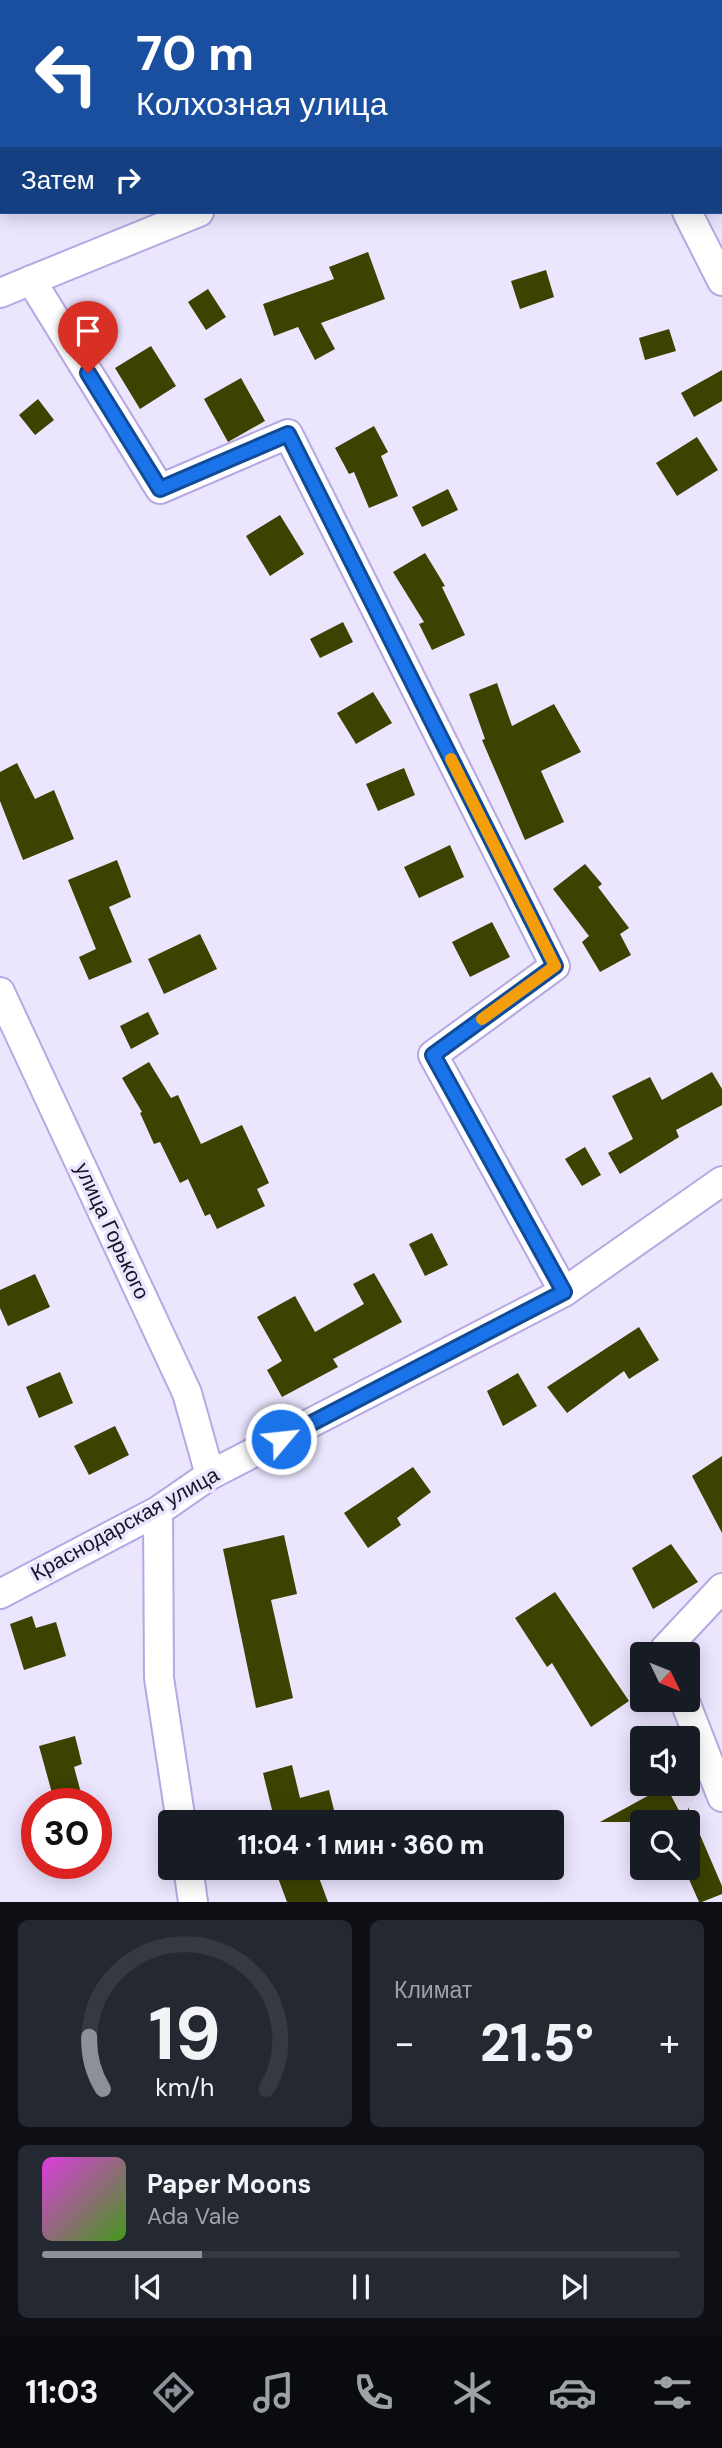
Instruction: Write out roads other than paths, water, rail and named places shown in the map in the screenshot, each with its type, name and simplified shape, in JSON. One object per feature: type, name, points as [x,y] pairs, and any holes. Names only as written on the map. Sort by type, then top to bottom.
[{"type":"street","points":[[0,293],[194,214]]},
{"type":"street","points":[[688,214],[722,281]]},
{"type":"street","points":[[31,280],[160,489],[288,434],[555,966],[433,1055],[564,1292]]},
{"type":"street","name":"улица Горького","points":[[0,992],[187,1393],[210,1475]]},
{"type":"street","name":"Краснодарская улица","points":[[0,1594],[158,1511],[210,1475],[564,1292],[722,1181]]},
{"type":"street","points":[[158,1511],[159,1678],[179,1810]]},
{"type":"street","points":[[672,1642],[722,1588]]},
{"type":"street","points":[[689,1712],[722,1797]]},
{"type":"street","points":[[190,1880],[193,1902]]}]
